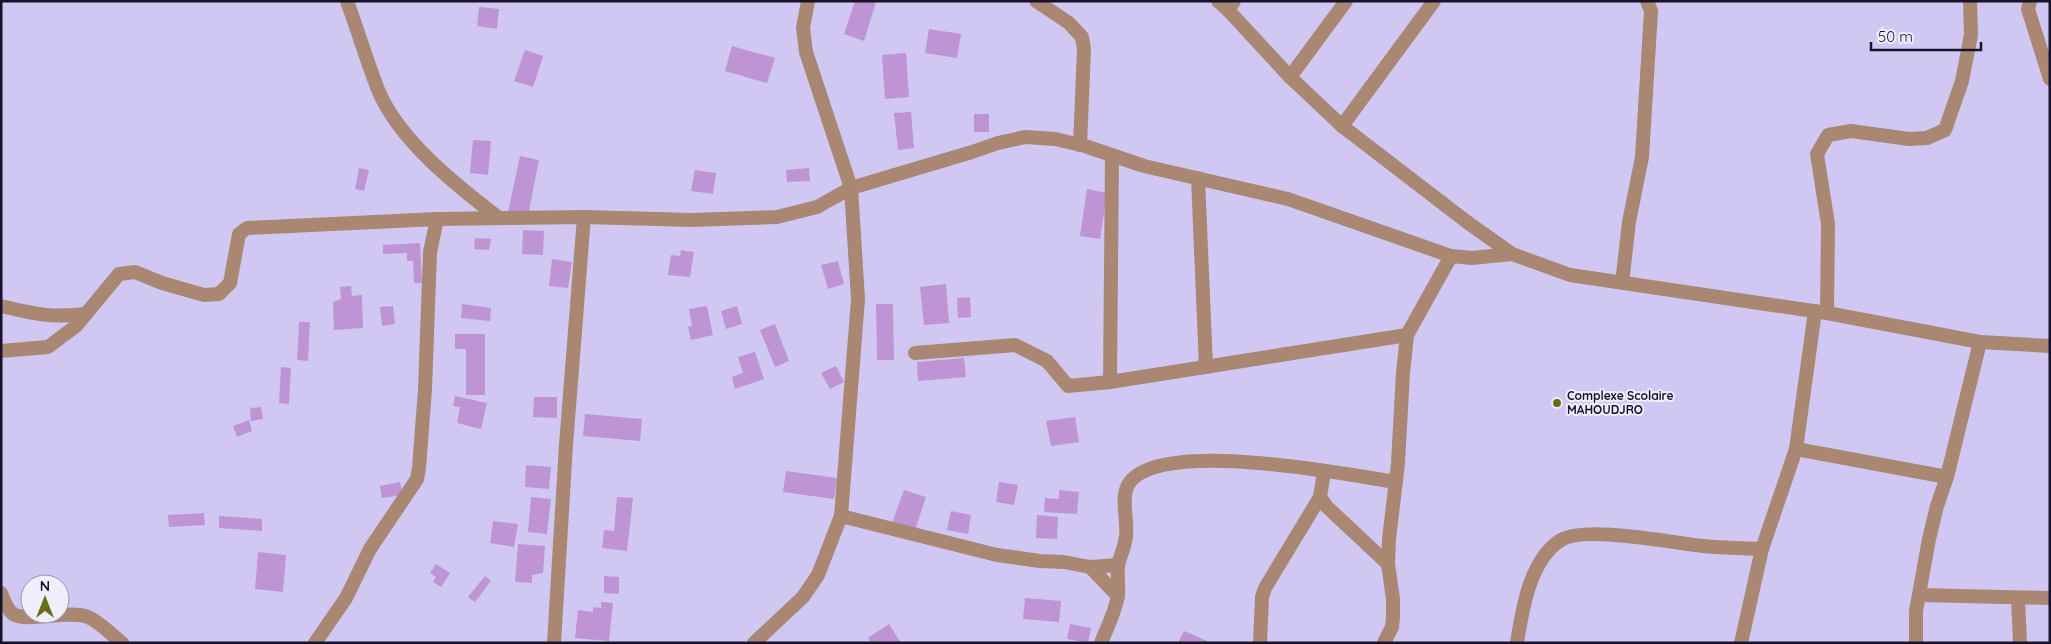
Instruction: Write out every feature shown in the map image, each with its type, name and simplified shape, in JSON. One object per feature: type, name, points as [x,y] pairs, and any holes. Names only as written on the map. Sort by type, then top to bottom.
[{"type":"street","points":[[347,1],[380,93],[404,133],[460,188],[499,218]]},
{"type":"street","points":[[754,643],[803,597],[818,575],[841,516],[858,299],[852,188],[806,52],[803,28],[808,1]]},
{"type":"street","points":[[1036,1],[1069,23],[1082,37],[1084,49],[1080,145]]},
{"type":"street","points":[[1290,77],[1346,1]]},
{"type":"street","points":[[1342,126],[1434,1]]},
{"type":"street","points":[[1622,283],[1629,222],[1642,158],[1651,11],[1647,1]]},
{"type":"street","points":[[1741,643],[1762,549],[1796,449],[1821,312],[1828,224],[1816,154],[1828,135],[1851,131],[1909,139],[1927,138],[1944,130],[1962,81],[1971,35],[1970,1]]},
{"type":"street","points":[[2030,1],[2028,9],[2050,79]]},
{"type":"street","points":[[1227,4],[1290,77],[1342,126],[1467,222],[1512,254],[1570,275],[1821,312],[1980,342],[2050,346]]},
{"type":"street","points":[[1,351],[48,347],[76,326],[119,274],[135,272],[162,283],[204,295],[219,294],[230,283],[239,234],[247,228],[437,219],[584,217],[692,220],[777,217],[817,207],[852,188],[998,143],[1025,137],[1055,139],[1080,145],[1144,166],[1288,199],[1451,256],[1472,258],[1512,254]]},
{"type":"street","points":[[1110,382],[1112,155]]},
{"type":"street","points":[[1198,178],[1206,367]]},
{"type":"street","points":[[554,643],[566,445],[584,217]]},
{"type":"street","points":[[315,643],[346,598],[370,549],[417,479],[425,390],[430,252],[437,219]]},
{"type":"street","points":[[1384,643],[1392,627],[1393,618],[1393,599],[1388,564],[1407,334],[1451,256]]},
{"type":"street","points":[[1,306],[61,317],[86,314]]},
{"type":"street","points":[[915,353],[1015,345],[1047,361],[1068,386],[1110,382],[1407,334]]},
{"type":"street","points":[[1916,643],[1916,611],[1937,506],[1947,477],[1980,342]]},
{"type":"street","points":[[1796,449],[1947,477]]},
{"type":"street","points":[[1101,643],[1118,596],[1118,564],[1123,553],[1126,536],[1125,500],[1127,487],[1134,477],[1146,470],[1161,465],[1184,462],[1224,461],[1256,463],[1396,482]]},
{"type":"street","points":[[1260,643],[1262,597],[1265,588],[1320,497],[1324,472]]},
{"type":"street","points":[[1320,497],[1336,516],[1388,564]]},
{"type":"street","points":[[841,516],[997,555],[1064,562],[1090,567],[1118,564]]},
{"type":"street","points":[[1517,643],[1530,581],[1547,553],[1561,540],[1576,536],[1603,535],[1705,546],[1762,549]]},
{"type":"street","points":[[1090,567],[1118,596]]},
{"type":"street","points":[[1,593],[8,608],[8,617],[68,614],[89,617],[122,643]]},
{"type":"street","points":[[1919,595],[2050,598]]},
{"type":"street","points":[[2018,598],[2020,643]]},
{"type":"building","points":[[855,1],[876,2],[864,41],[844,34]]},
{"type":"building","points":[[479,7],[499,9],[497,29],[477,26]]},
{"type":"building","points":[[929,29],[961,34],[957,58],[925,53]]},
{"type":"building","points":[[732,46],[775,58],[767,83],[725,71]]},
{"type":"building","points":[[525,50],[543,56],[533,87],[514,81]]},
{"type":"building","points":[[906,53],[909,97],[885,99],[882,55]]},
{"type":"building","points":[[911,112],[914,148],[898,150],[894,113]]},
{"type":"building","points":[[974,114],[989,114],[989,132],[974,132]]},
{"type":"building","points":[[473,140],[491,141],[488,175],[470,173]]},
{"type":"building","points":[[520,156],[539,160],[528,216],[508,212]]},
{"type":"building","points":[[359,168],[369,170],[364,191],[355,189]]},
{"type":"building","points":[[809,168],[810,181],[787,182],[786,170]]},
{"type":"building","points":[[695,170],[716,173],[713,194],[691,191]]},
{"type":"building","points":[[1087,189],[1107,193],[1100,239],[1080,236]]},
{"type":"building","points":[[523,230],[544,231],[543,255],[522,254]]},
{"type":"building","points":[[475,238],[491,239],[489,250],[474,249]]},
{"type":"building","points":[[420,243],[422,283],[414,283],[413,261],[407,261],[407,253],[383,254],[383,245]]},
{"type":"building","points":[[681,250],[694,252],[690,277],[668,275],[671,255],[680,256]]},
{"type":"building","points":[[552,259],[572,262],[568,288],[549,286]]},
{"type":"building","points":[[838,261],[844,284],[828,289],[821,265]]},
{"type":"building","points":[[946,284],[949,323],[924,325],[920,287]]},
{"type":"building","points":[[351,286],[352,296],[362,295],[363,328],[334,330],[333,302],[341,299],[340,287]]},
{"type":"building","points":[[970,297],[971,317],[958,318],[957,298]]},
{"type":"building","points":[[462,304],[491,308],[490,321],[461,318]]},
{"type":"building","points":[[876,304],[893,304],[894,360],[877,360]]},
{"type":"building","points":[[393,306],[395,324],[382,326],[380,307]]},
{"type":"building","points":[[707,306],[713,335],[691,340],[688,327],[692,326],[689,309]]},
{"type":"building","points":[[737,306],[742,324],[726,329],[721,311]]},
{"type":"building","points":[[299,322],[310,322],[308,361],[297,360]]},
{"type":"building","points":[[775,324],[789,361],[775,367],[760,330]]},
{"type":"building","points":[[455,334],[485,334],[485,395],[466,395],[466,349],[455,349]]},
{"type":"building","points":[[755,352],[764,379],[735,389],[732,377],[743,373],[738,357]]},
{"type":"building","points":[[964,358],[966,377],[918,381],[917,362]]},
{"type":"building","points":[[836,366],[844,382],[830,389],[821,373]]},
{"type":"building","points":[[281,367],[291,368],[289,404],[279,403]]},
{"type":"building","points":[[455,396],[487,403],[481,429],[457,423],[460,407],[453,406]]},
{"type":"building","points":[[534,397],[557,397],[557,418],[533,417]]},
{"type":"building","points":[[261,407],[263,419],[251,421],[250,408]]},
{"type":"building","points":[[585,414],[642,419],[640,441],[583,436]]},
{"type":"building","points":[[1075,417],[1079,442],[1051,446],[1046,421]]},
{"type":"building","points":[[249,420],[252,431],[237,437],[233,426]]},
{"type":"building","points":[[526,465],[551,467],[549,489],[525,487]]},
{"type":"building","points":[[786,471],[837,478],[834,499],[783,492]]},
{"type":"building","points":[[400,482],[403,495],[382,498],[380,486]]},
{"type":"building","points":[[999,482],[1018,485],[1014,505],[996,502]]},
{"type":"building","points":[[904,490],[926,497],[915,530],[892,523]]},
{"type":"building","points":[[1059,490],[1079,492],[1077,514],[1044,512],[1045,498],[1059,499]]},
{"type":"building","points":[[531,497],[551,499],[547,534],[528,532]]},
{"type":"building","points":[[617,497],[633,498],[627,551],[602,548],[604,530],[614,531]]},
{"type":"building","points":[[951,511],[971,515],[968,534],[947,530]]},
{"type":"building","points":[[204,513],[205,525],[169,527],[168,515]]},
{"type":"building","points":[[1037,515],[1058,517],[1057,539],[1036,538]]},
{"type":"building","points":[[219,516],[262,519],[262,531],[219,528]]},
{"type":"building","points":[[493,521],[518,524],[514,547],[490,543]]},
{"type":"building","points":[[518,544],[545,546],[543,573],[532,575],[532,583],[515,582]]},
{"type":"building","points":[[258,552],[286,555],[283,592],[255,589]]},
{"type":"building","points":[[436,564],[450,573],[441,587],[433,582],[436,577],[430,573]]},
{"type":"building","points":[[485,576],[491,581],[475,602],[468,597]]},
{"type":"building","points":[[604,576],[619,577],[619,594],[604,593]]},
{"type":"building","points":[[1025,598],[1061,601],[1059,622],[1023,619]]},
{"type":"building","points":[[601,602],[613,603],[609,641],[575,638],[578,610],[593,612],[593,607],[601,608]]},
{"type":"building","points":[[889,624],[901,643],[871,643],[868,638]]},
{"type":"building","points":[[1070,624],[1091,628],[1088,643],[1067,639]]},
{"type":"building","points":[[1184,631],[1212,643],[1178,643]]},
{"type":"place","name":"Complexe Scolaire MAHOUDJRO","points":[[1557,403]]}]
